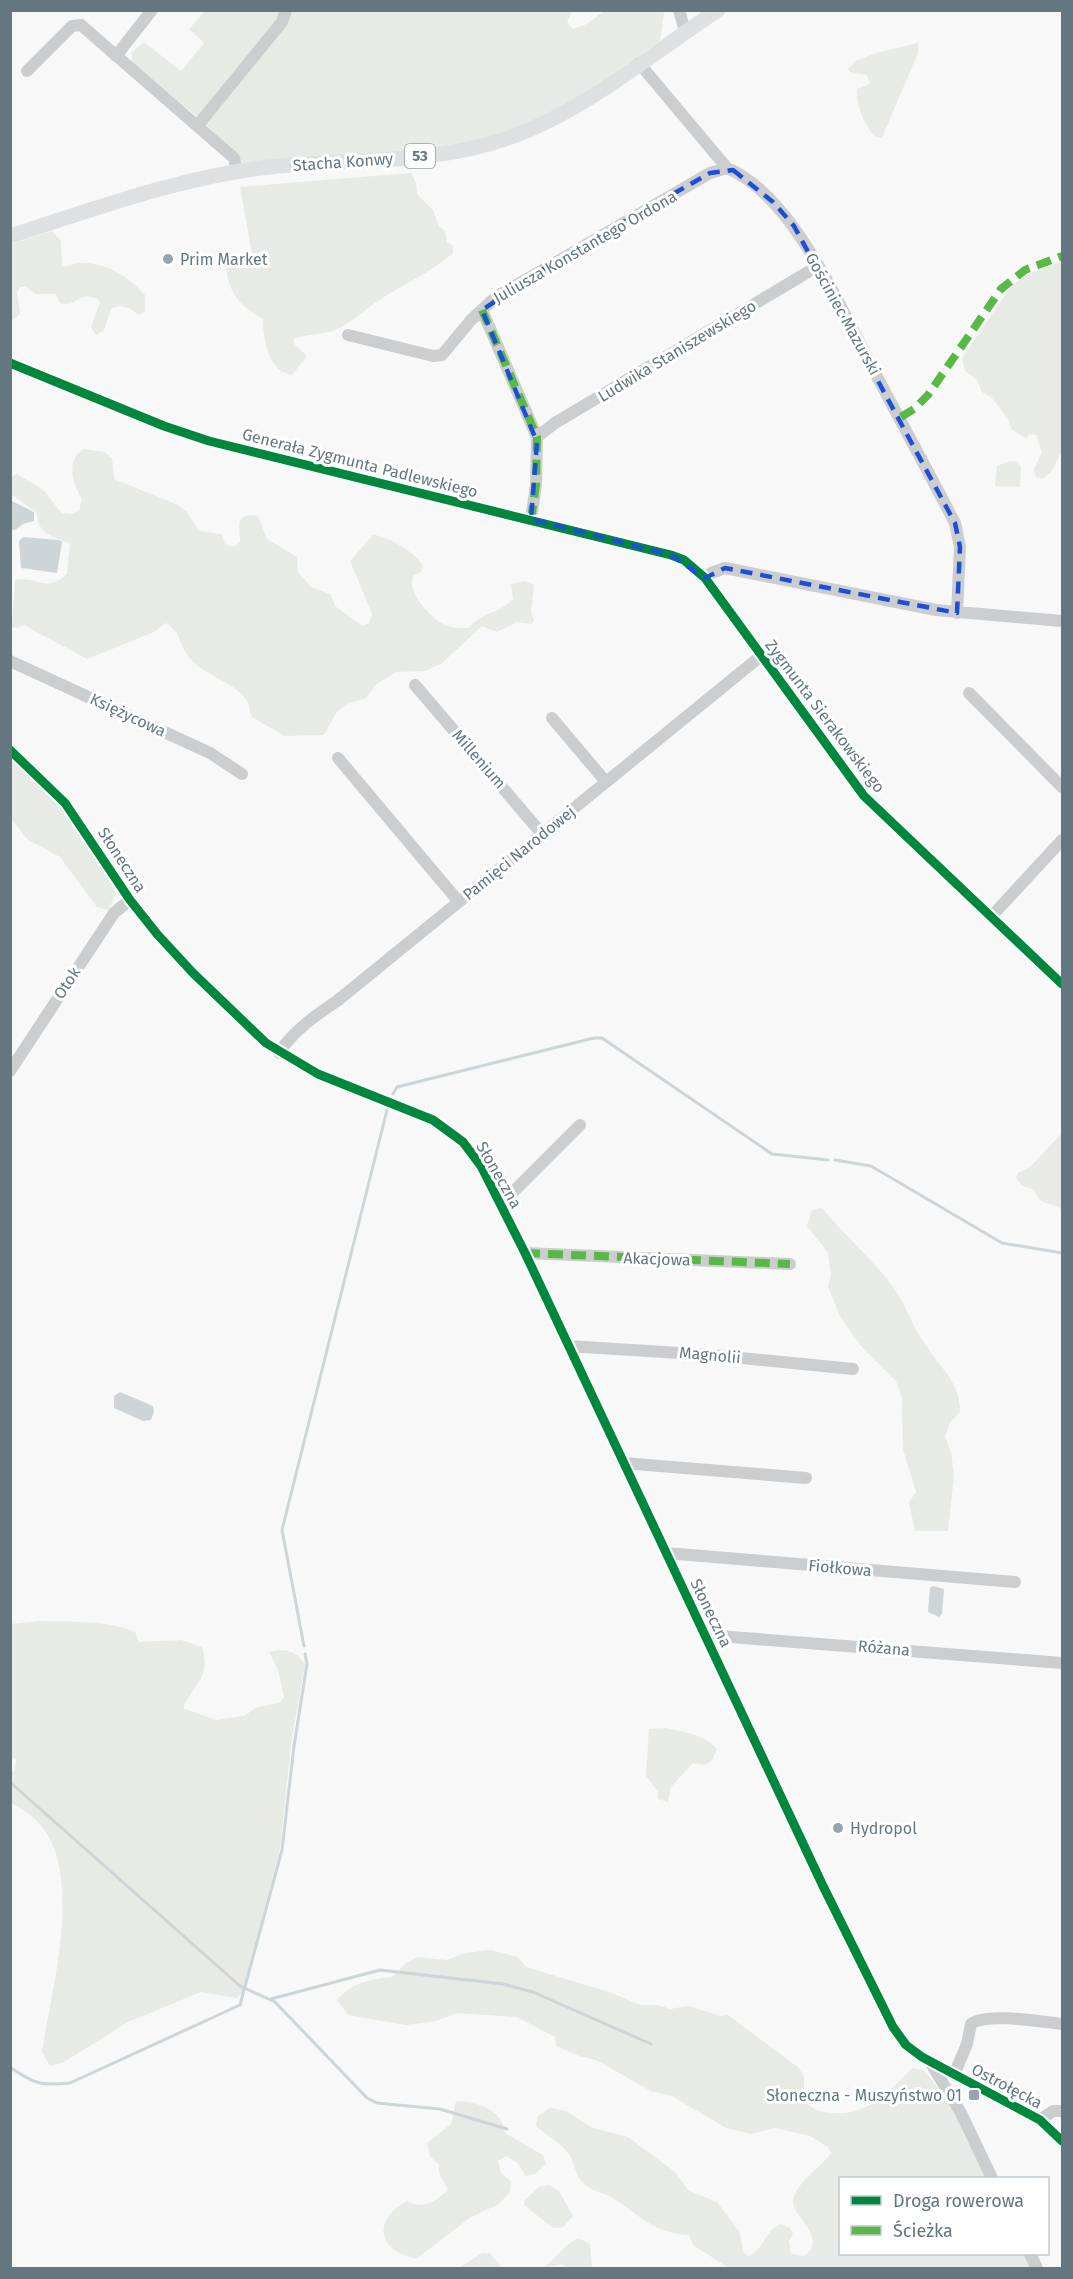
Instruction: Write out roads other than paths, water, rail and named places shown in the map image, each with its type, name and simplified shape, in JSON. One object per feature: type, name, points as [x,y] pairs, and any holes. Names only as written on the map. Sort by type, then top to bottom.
[{"type":"main road","name":"Stacha Konwy","points":[[10,236],[181,183],[237,172],[422,156],[480,147],[510,138],[558,117],[718,10]]},
{"type":"street","points":[[116,56],[152,10]]},
{"type":"street","points":[[198,126],[282,22],[286,10]]},
{"type":"street","points":[[679,10],[686,31]]},
{"type":"street","points":[[27,71],[74,25],[86,28],[234,158],[237,172]]},
{"type":"street","name":"Gościniec Mazurski","points":[[639,63],[727,168],[737,173],[779,208],[794,226],[818,266],[955,523],[960,547],[957,613]]},
{"type":"street","name":"Juliusza Konstantego Ordona","points":[[531,519],[536,492],[537,437],[482,310],[496,297],[560,258],[631,220],[710,173],[727,168]]},
{"type":"street","name":"Ludwika Staniszewskiego","points":[[537,437],[555,423],[818,266]]},
{"type":"street","points":[[348,336],[437,356],[450,349],[482,310]]},
{"type":"street","name":"Generała Zygmunta Padlewskiego","points":[[10,363],[164,426],[209,441],[671,555],[695,567],[705,578]]},
{"type":"street","points":[[705,578],[718,569],[734,569],[957,613],[1062,621]]},
{"type":"street","name":"Zygmunta Sierakowskiego","points":[[705,578],[864,796],[1062,984]]},
{"type":"street","name":"Pamięci Narodowej","points":[[279,1053],[302,1027],[761,656]]},
{"type":"street","name":"Księżycowa","points":[[10,661],[210,753],[242,774]]},
{"type":"street","name":"Millenium","points":[[415,685],[542,834]]},
{"type":"street","points":[[969,693],[1062,788]]},
{"type":"street","points":[[552,718],[606,782]]},
{"type":"street","name":"Słoneczna","points":[[10,750],[65,803],[129,900],[193,973],[255,1034],[279,1053],[332,1080],[440,1124],[464,1142],[476,1159],[525,1253],[823,1886],[893,2028],[913,2051],[932,2064]]},
{"type":"street","points":[[338,758],[459,902]]},
{"type":"street","points":[[991,917],[1062,840]]},
{"type":"street","name":"Otok","points":[[10,1071],[114,913],[129,900]]},
{"type":"street","points":[[500,1205],[580,1125]]},
{"type":"street","name":"Akacjowa","points":[[525,1253],[790,1264]]},
{"type":"street","name":"Magnolii","points":[[568,1346],[711,1355],[853,1369]]},
{"type":"street","points":[[623,1463],[806,1478]]},
{"type":"street","name":"Fiołkowa","points":[[666,1553],[1015,1582]]},
{"type":"street","name":"Różana","points":[[705,1635],[1062,1663]]},
{"type":"street","points":[[954,2075],[967,2044],[971,2024],[976,2021],[998,2019],[1062,2024]]},
{"type":"street","points":[[932,2064],[961,2113],[992,2177]]},
{"type":"street","name":"Ostrołęcka","points":[[932,2064],[1040,2120],[1062,2141]]},
{"type":"street","points":[[1040,2120],[1053,2111],[1062,2111]]},
{"type":"waterway","points":[[393,1094],[397,1087],[594,1038],[602,1038],[772,1154],[828,1160]]},
{"type":"waterway","points":[[304,1646],[282,1530],[387,1110]]},
{"type":"waterway","points":[[835,1160],[871,1166],[1002,1243],[1062,1253]]},
{"type":"waterway","points":[[10,2067],[38,2082],[70,2083],[240,2005],[282,1850],[294,1746],[307,1664],[305,1654]]},
{"type":"waterway","points":[[11,1783],[240,1986],[275,2002],[367,2098],[377,2103],[440,2109],[507,2129]]},
{"type":"waterway","points":[[271,1999],[380,1970],[503,1984],[533,1992],[651,2044]]},
{"type":"place","name":"Prim Market","points":[[168,259]]},
{"type":"place","name":"Hydropol","points":[[838,1828]]},
{"type":"place","name":"Słoneczna - Muszyństwo 01","points":[[974,2095]]}]
